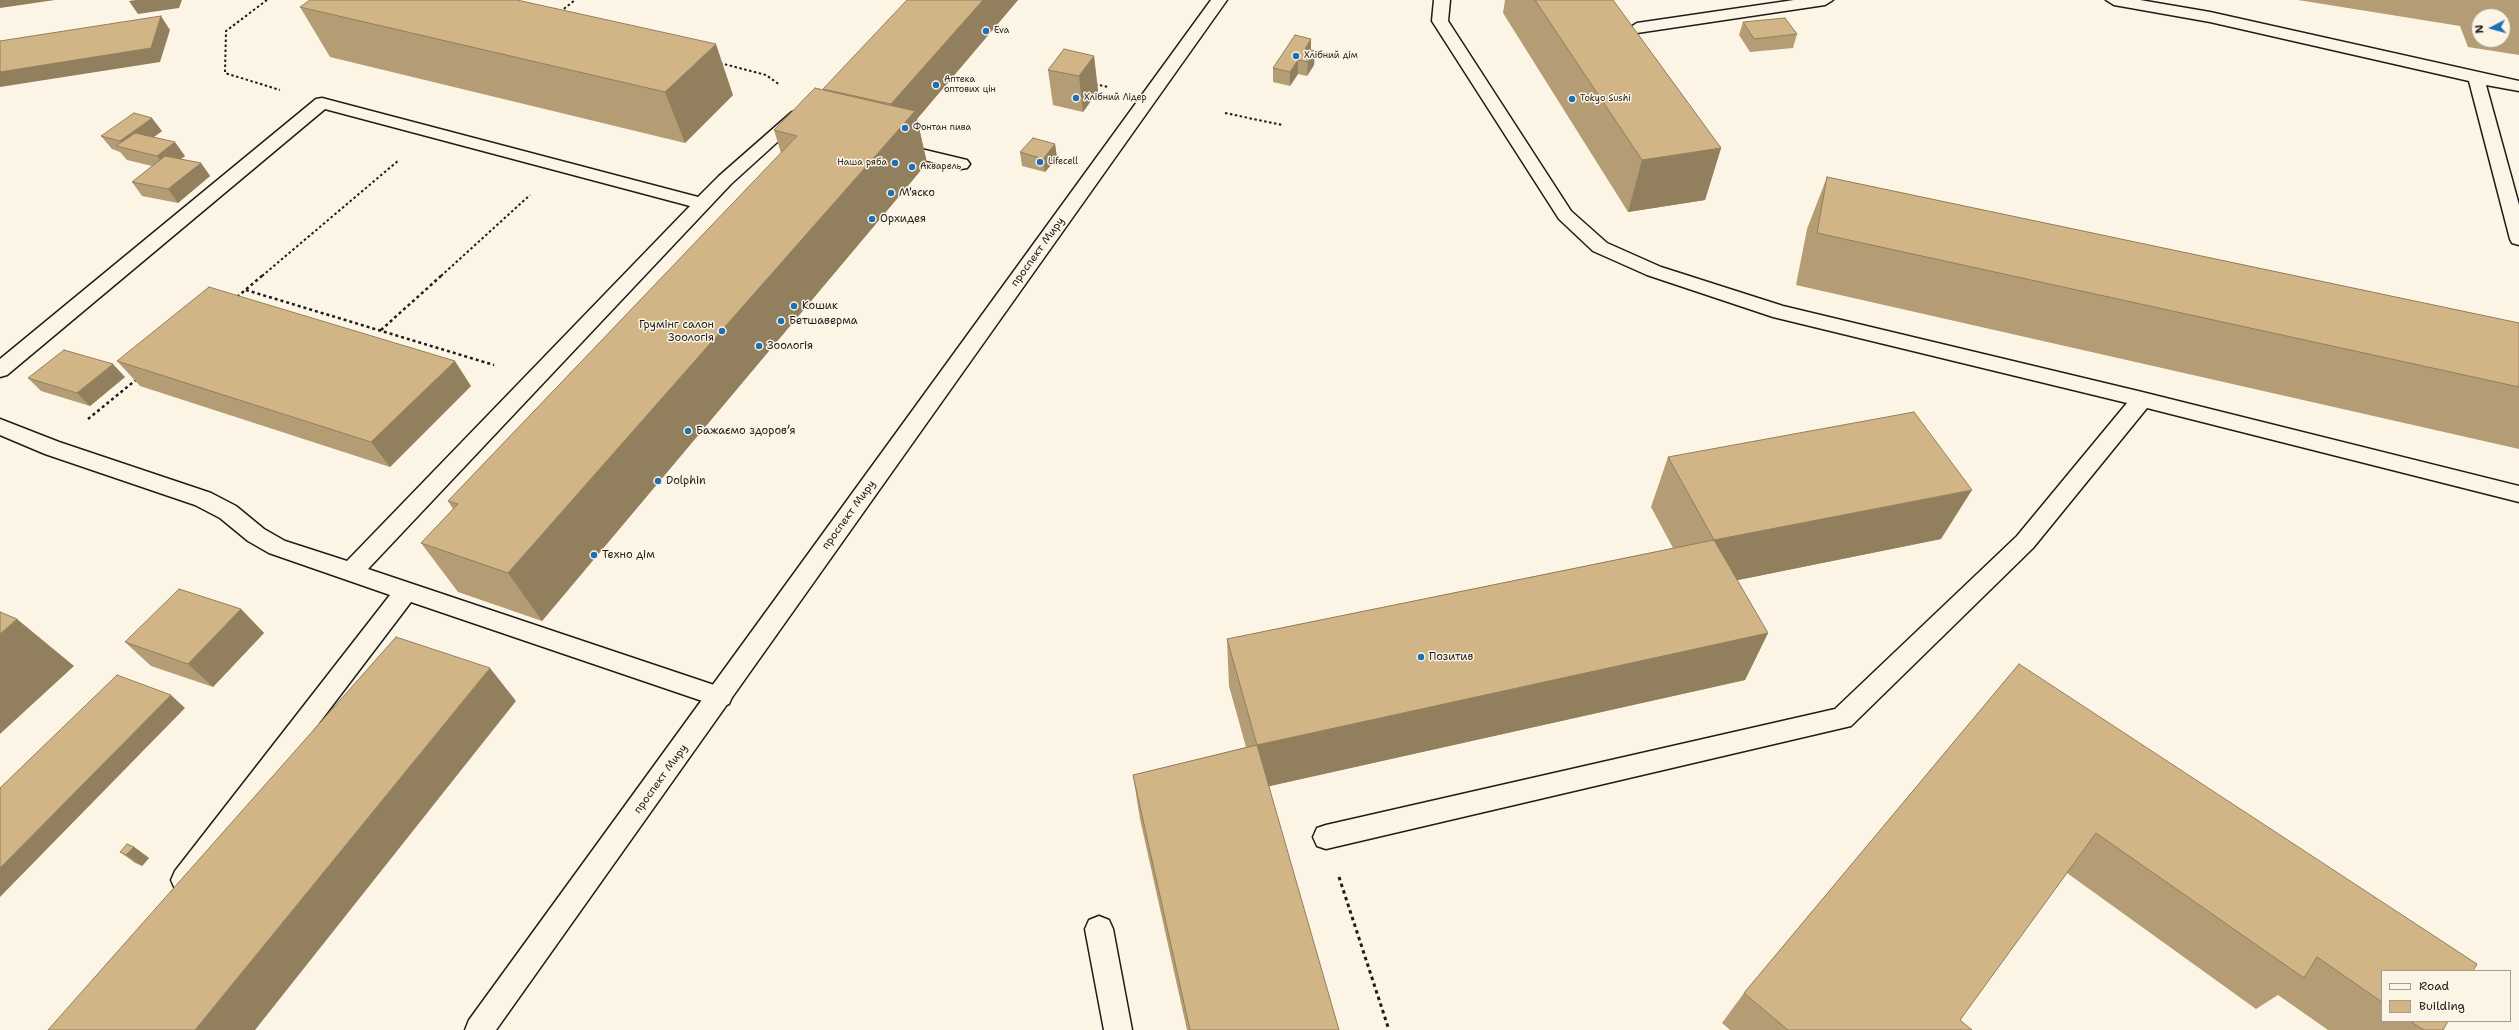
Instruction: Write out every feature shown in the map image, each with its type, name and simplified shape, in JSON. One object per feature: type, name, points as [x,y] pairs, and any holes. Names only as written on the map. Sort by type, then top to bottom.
[{"type":"main road","name":"проспект Миру","points":[[479,1030],[720,697],[1219,0]]},
{"type":"main road","points":[[1442,0],[1440,22],[1565,215],[1600,247],[1654,271],[1780,312],[2142,399],[2519,494]]},
{"type":"main road","points":[[1637,28],[1825,0]]},
{"type":"main road","points":[[2114,0],[2210,17],[2476,78],[2519,86]]},
{"type":"main road","points":[[2476,78],[2519,239]]},
{"type":"main road","points":[[0,370],[322,103],[703,204]]},
{"type":"main road","points":[[351,572],[725,180],[800,124],[809,105]]},
{"type":"main road","points":[[877,143],[961,164]]},
{"type":"main road","points":[[1326,837],[1842,718],[2025,542],[2142,399]]},
{"type":"main road","points":[[0,427],[52,448],[203,499],[228,512],[256,535],[277,547],[720,697]]},
{"type":"main road","points":[[170,898],[406,591]]},
{"type":"main road","points":[[1099,929],[1118,1030]]},
{"type":"path","points":[[268,0],[226,31],[225,73],[322,103]]},
{"type":"path","points":[[559,13],[575,0]]},
{"type":"path","points":[[713,61],[766,75],[798,99],[800,124]]},
{"type":"path","points":[[1093,84],[1108,87]]},
{"type":"path","points":[[1225,113],[1282,125]]},
{"type":"path","points":[[234,300],[432,132]]},
{"type":"path","points":[[380,331],[562,167]]},
{"type":"path","points":[[246,290],[537,378]]},
{"type":"path","points":[[52,448],[143,374]]},
{"type":"path","points":[[1326,837],[1389,1030]]},
{"type":"building","points":[[310,0],[517,0],[716,44],[665,92],[300,7]]},
{"type":"building","points":[[907,0],[983,0],[891,104],[823,89]]},
{"type":"building","points":[[1535,0],[1613,0],[1721,148],[1642,160]]},
{"type":"building","points":[[161,16],[151,48],[0,72],[0,41]]},
{"type":"building","points":[[1785,18],[1797,34],[1754,39],[1743,22]]},
{"type":"building","points":[[1295,35],[1311,39],[1305,49],[1315,51],[1308,62],[1298,60],[1290,72],[1273,68]]},
{"type":"building","points":[[1064,49],[1094,56],[1079,76],[1048,70]]},
{"type":"building","points":[[815,88],[915,111],[508,573],[421,543],[458,504],[448,501],[797,136],[774,130]]},
{"type":"building","points":[[134,113],[152,118],[120,141],[101,136]]},
{"type":"building","points":[[135,133],[175,142],[157,156],[116,146]]},
{"type":"building","points":[[1033,138],[1055,144],[1043,159],[1020,152]]},
{"type":"building","points":[[165,156],[201,163],[168,189],[132,182]]},
{"type":"building","points":[[1827,177],[2519,323],[2519,387],[1817,233]]},
{"type":"building","points":[[209,287],[455,361],[371,442],[117,361]]},
{"type":"building","points":[[64,350],[113,364],[77,393],[28,378]]},
{"type":"building","points":[[1914,412],[1972,490],[1714,540],[1668,457]]},
{"type":"building","points":[[1714,540],[1768,633],[1257,745],[1227,639]]},
{"type":"building","points":[[179,589],[241,609],[188,664],[125,642]]},
{"type":"building","points":[[0,612],[17,619],[0,634]]},
{"type":"building","points":[[396,637],[490,668],[195,1030],[48,1030]]},
{"type":"building","points":[[2019,664],[2477,964],[2474,970],[2381,970],[2381,1001],[2317,957],[2304,978],[2096,833],[1960,1020],[1972,1030],[1788,1030],[1744,993]]},
{"type":"building","points":[[117,675],[171,695],[0,868],[0,788]]},
{"type":"building","points":[[1257,745],[1339,1030],[1190,1030],[1133,775]]},
{"type":"building","points":[[127,844],[134,847],[126,855],[120,852]]},
{"type":"building","points":[[2412,1022],[2447,1022],[2443,1030],[2424,1030]]},
{"type":"place","name":"Eva","points":[[986,31]]},
{"type":"place","name":"Хлібний дім","points":[[1296,56]]},
{"type":"place","name":"Аптека оптових цін","points":[[936,85]]},
{"type":"place","name":"Хлібний Лідер","points":[[1076,98]]},
{"type":"place","name":"Tokyo Sushi","points":[[1572,99]]},
{"type":"place","name":"Фонтан пива","points":[[905,128]]},
{"type":"place","name":"Lifecell","points":[[1040,162]]},
{"type":"place","name":"Наша ряба","points":[[895,163]]},
{"type":"place","name":"Акварель","points":[[912,167]]},
{"type":"place","name":"М'яско","points":[[891,193]]},
{"type":"place","name":"Орхидея","points":[[872,219]]},
{"type":"place","name":"Кошик","points":[[794,306]]},
{"type":"place","name":"Бетшаверма","points":[[781,321]]},
{"type":"place","name":"Грумінг салон Зоологія","points":[[722,331]]},
{"type":"place","name":"Зоологія","points":[[759,346]]},
{"type":"place","name":"Бажаємо здоровʼя","points":[[688,431]]},
{"type":"place","name":"Dolphin","points":[[658,481]]},
{"type":"place","name":"Техно дім","points":[[594,555]]},
{"type":"place","name":"Позитив","points":[[1421,657]]}]
